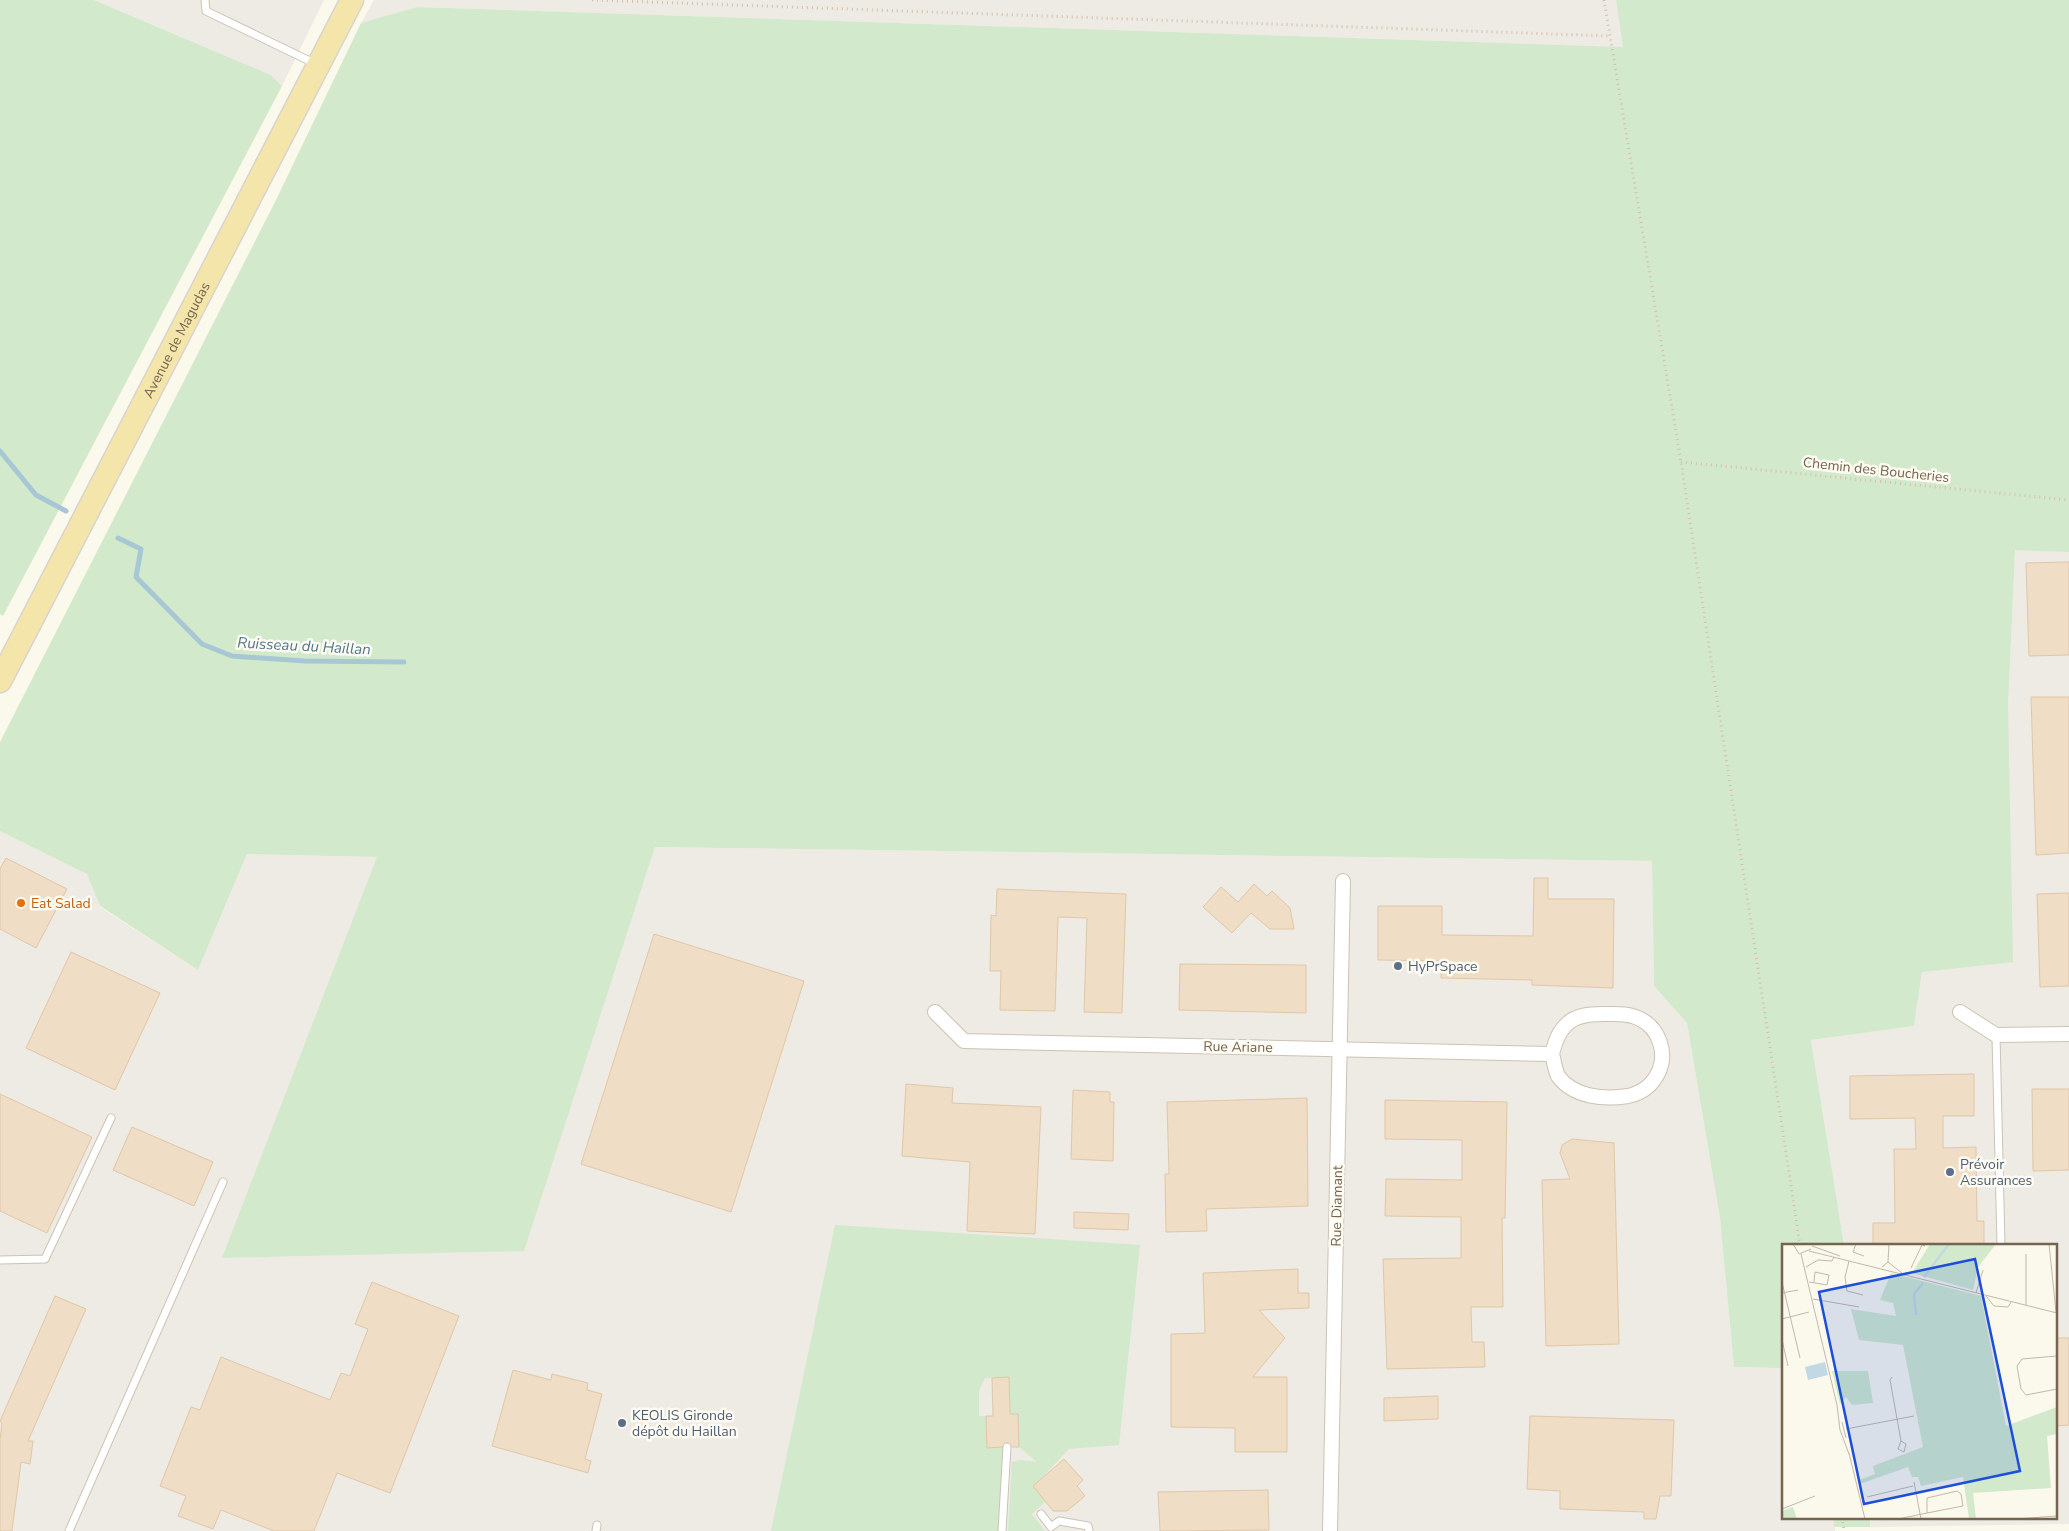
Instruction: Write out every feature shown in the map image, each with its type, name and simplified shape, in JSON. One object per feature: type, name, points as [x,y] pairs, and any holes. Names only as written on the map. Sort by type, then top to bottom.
[{"type":"main road","name":"Avenue de Magudas","points":[[0,681],[352,0]]},
{"type":"street","name":"Rue Diamant","points":[[1330,1531],[1344,881]]},
{"type":"street","name":"Rue Ariane","points":[[935,1012],[964,1041],[1552,1054]]},
{"type":"street","points":[[1960,1012],[1996,1035],[2069,1034]]},
{"type":"street","points":[[1590,1014],[1622,1014],[1641,1019],[1653,1029],[1659,1038],[1662,1053],[1661,1066],[1648,1088],[1636,1094],[1621,1097],[1584,1095],[1571,1089],[1558,1075],[1552,1054],[1557,1036],[1567,1024],[1576,1018],[1590,1014]]},
{"type":"lane","points":[[205,0],[206,11],[318,65]]},
{"type":"lane","points":[[1996,1035],[2001,1244]]},
{"type":"lane","points":[[0,1260],[45,1259],[111,1118]]},
{"type":"lane","points":[[69,1531],[223,1182]]},
{"type":"lane","points":[[1002,1531],[1007,1447]]},
{"type":"lane","points":[[1041,1514],[1051,1527],[1059,1521],[1088,1526],[1089,1531]]},
{"type":"path","points":[[592,0],[1610,36]]},
{"type":"path","points":[[1604,0],[1681,462],[1800,1244]]},
{"type":"path","name":"Chemin des Boucheries","points":[[1681,462],[2069,500]]},
{"type":"path","points":[[1842,1518],[1844,1531]]},
{"type":"shaded area","points":[[94,0],[324,0],[282,86],[271,75]]},
{"type":"shaded area","points":[[374,0],[1616,0],[1624,47],[417,7],[361,23]]},
{"type":"shaded area","points":[[2015,549],[2069,552],[2069,1524],[1870,1527],[1870,1518],[2056,1518],[2056,1244],[1844,1244],[1811,1040],[1914,1026],[1922,972],[2008,708]]},
{"type":"shaded area","points":[[0,831],[88,874],[100,907],[198,970],[247,854],[378,857],[223,1258],[524,1250],[655,847],[1652,861],[1654,986],[1687,1023],[1720,1218],[1734,1367],[1782,1368],[1782,1518],[1833,1518],[1835,1531],[0,1531]]},
{"type":"green space","points":[[0,0],[94,0],[271,75],[282,86],[3,616],[0,614]]},
{"type":"green space","points":[[1616,0],[2069,0],[2069,552],[2015,550],[2008,708],[2013,962],[1922,972],[1914,1026],[1811,1040],[1844,1244],[1782,1244],[1782,1368],[1734,1367],[1720,1218],[1687,1023],[1654,986],[1652,861],[655,847],[524,1251],[222,1258],[377,857],[247,854],[198,970],[100,906],[87,874],[0,831],[0,742],[275,202],[361,23],[417,7],[1623,47]]},
{"type":"green space","points":[[835,1225],[1140,1245],[1119,1445],[1069,1449],[1034,1486],[1046,1501],[1032,1514],[1045,1531],[1008,1531],[1012,1462],[1021,1460],[1037,1462],[1019,1447],[1018,1414],[1003,1414],[1003,1408],[1010,1397],[1009,1377],[985,1378],[979,1391],[979,1416],[986,1416],[987,1447],[1007,1447],[1002,1531],[771,1531]]},
{"type":"green space","points":[[1833,1518],[1870,1518],[1870,1527],[1834,1527]]},
{"type":"building","points":[[2069,562],[2069,655],[2029,656],[2026,563]]},
{"type":"building","points":[[2031,697],[2069,697],[2069,853],[2036,855]]},
{"type":"building","points":[[6,858],[67,889],[36,948],[0,929],[0,869]]},
{"type":"building","points":[[1534,878],[1548,878],[1548,899],[1614,899],[1613,988],[1532,985],[1532,980],[1441,978],[1441,961],[1378,960],[1378,906],[1442,906],[1442,935],[1533,936]]},
{"type":"building","points":[[1254,884],[1267,896],[1272,891],[1290,908],[1294,929],[1270,929],[1251,913],[1232,933],[1203,907],[1221,887],[1238,902]]},
{"type":"building","points":[[997,889],[1126,894],[1122,1013],[1084,1012],[1087,918],[1058,917],[1055,1011],[1000,1010],[1001,971],[990,971],[991,915],[996,916]]},
{"type":"building","points":[[2069,893],[2069,986],[2040,987],[2037,894]]},
{"type":"building","points":[[654,934],[804,981],[731,1212],[581,1164]]},
{"type":"building","points":[[71,952],[160,993],[115,1090],[26,1048]]},
{"type":"building","points":[[1180,964],[1306,965],[1306,1013],[1179,1010]]},
{"type":"building","points":[[1974,1074],[1974,1116],[1943,1116],[1943,1148],[1976,1147],[1977,1221],[1984,1221],[1984,1244],[1873,1244],[1873,1223],[1895,1223],[1894,1149],[1916,1149],[1915,1118],[1850,1119],[1850,1076]]},
{"type":"building","points":[[906,1084],[953,1088],[952,1103],[1041,1107],[1035,1234],[967,1231],[970,1162],[902,1156]]},
{"type":"building","points":[[2032,1089],[2069,1089],[2069,1170],[2033,1171]]},
{"type":"building","points":[[1073,1090],[1110,1092],[1110,1102],[1114,1102],[1113,1161],[1071,1159]]},
{"type":"building","points":[[0,1094],[92,1137],[47,1233],[0,1211]]},
{"type":"building","points":[[1307,1098],[1308,1206],[1206,1209],[1207,1231],[1166,1232],[1165,1174],[1169,1174],[1167,1102]]},
{"type":"building","points":[[1385,1100],[1507,1102],[1505,1218],[1502,1218],[1503,1307],[1471,1307],[1472,1342],[1484,1342],[1485,1367],[1387,1369],[1383,1259],[1461,1258],[1461,1217],[1385,1216],[1386,1179],[1462,1180],[1462,1140],[1385,1139]]},
{"type":"building","points":[[132,1127],[213,1162],[194,1206],[113,1170]]},
{"type":"building","points":[[1572,1139],[1614,1143],[1619,1344],[1546,1346],[1542,1180],[1570,1179],[1560,1153],[1562,1145]]},
{"type":"building","points":[[1074,1212],[1129,1214],[1128,1230],[1074,1228]]},
{"type":"building","points":[[1298,1269],[1298,1293],[1309,1293],[1309,1308],[1259,1310],[1285,1338],[1253,1377],[1287,1377],[1287,1452],[1235,1452],[1235,1428],[1171,1427],[1171,1334],[1205,1333],[1203,1273]]},
{"type":"building","points":[[372,1282],[459,1316],[390,1493],[337,1473],[314,1531],[274,1531],[221,1510],[213,1529],[178,1516],[186,1496],[160,1486],[191,1407],[200,1410],[221,1357],[330,1400],[341,1373],[350,1376],[368,1329],[355,1324]]},
{"type":"building","points":[[55,1296],[86,1309],[28,1441],[33,1441],[30,1464],[21,1462],[12,1531],[0,1531],[0,1440],[2,1423],[0,1421]]},
{"type":"building","points":[[2056,1338],[2069,1338],[2069,1425],[2056,1426]]},
{"type":"building","points":[[513,1370],[551,1380],[552,1374],[588,1383],[587,1390],[602,1394],[585,1459],[591,1461],[588,1473],[492,1446]]},
{"type":"building","points":[[1009,1377],[1010,1414],[1018,1414],[1019,1447],[1012,1447],[1007,1442],[1002,1447],[987,1448],[986,1416],[993,1416],[992,1378]]},
{"type":"building","points":[[1438,1396],[1438,1419],[1384,1421],[1384,1398]]},
{"type":"building","points":[[1530,1416],[1674,1420],[1671,1496],[1660,1496],[1656,1519],[1644,1519],[1644,1512],[1560,1509],[1560,1491],[1527,1489]]},
{"type":"building","points":[[1064,1459],[1083,1480],[1077,1486],[1085,1496],[1067,1511],[1053,1511],[1033,1486]]},
{"type":"building","points":[[1268,1490],[1269,1530],[1160,1531],[1158,1492]]},
{"type":"waterway","name":"Ruisseau du Haillan","points":[[0,451],[36,495],[66,511]]},
{"type":"waterway","name":"Ruisseau du Haillan","points":[[118,538],[141,549],[136,577],[202,644],[232,656],[305,661],[404,662]]},
{"type":"place","name":"Eat Salad","points":[[21,903]]},
{"type":"place","name":"HyPrSpace","points":[[1398,966]]},
{"type":"place","name":"Prévoir Assurances","points":[[1950,1172]]},
{"type":"place","name":"KEOLIS Gironde dépôt du Haillan","points":[[622,1423]]}]
